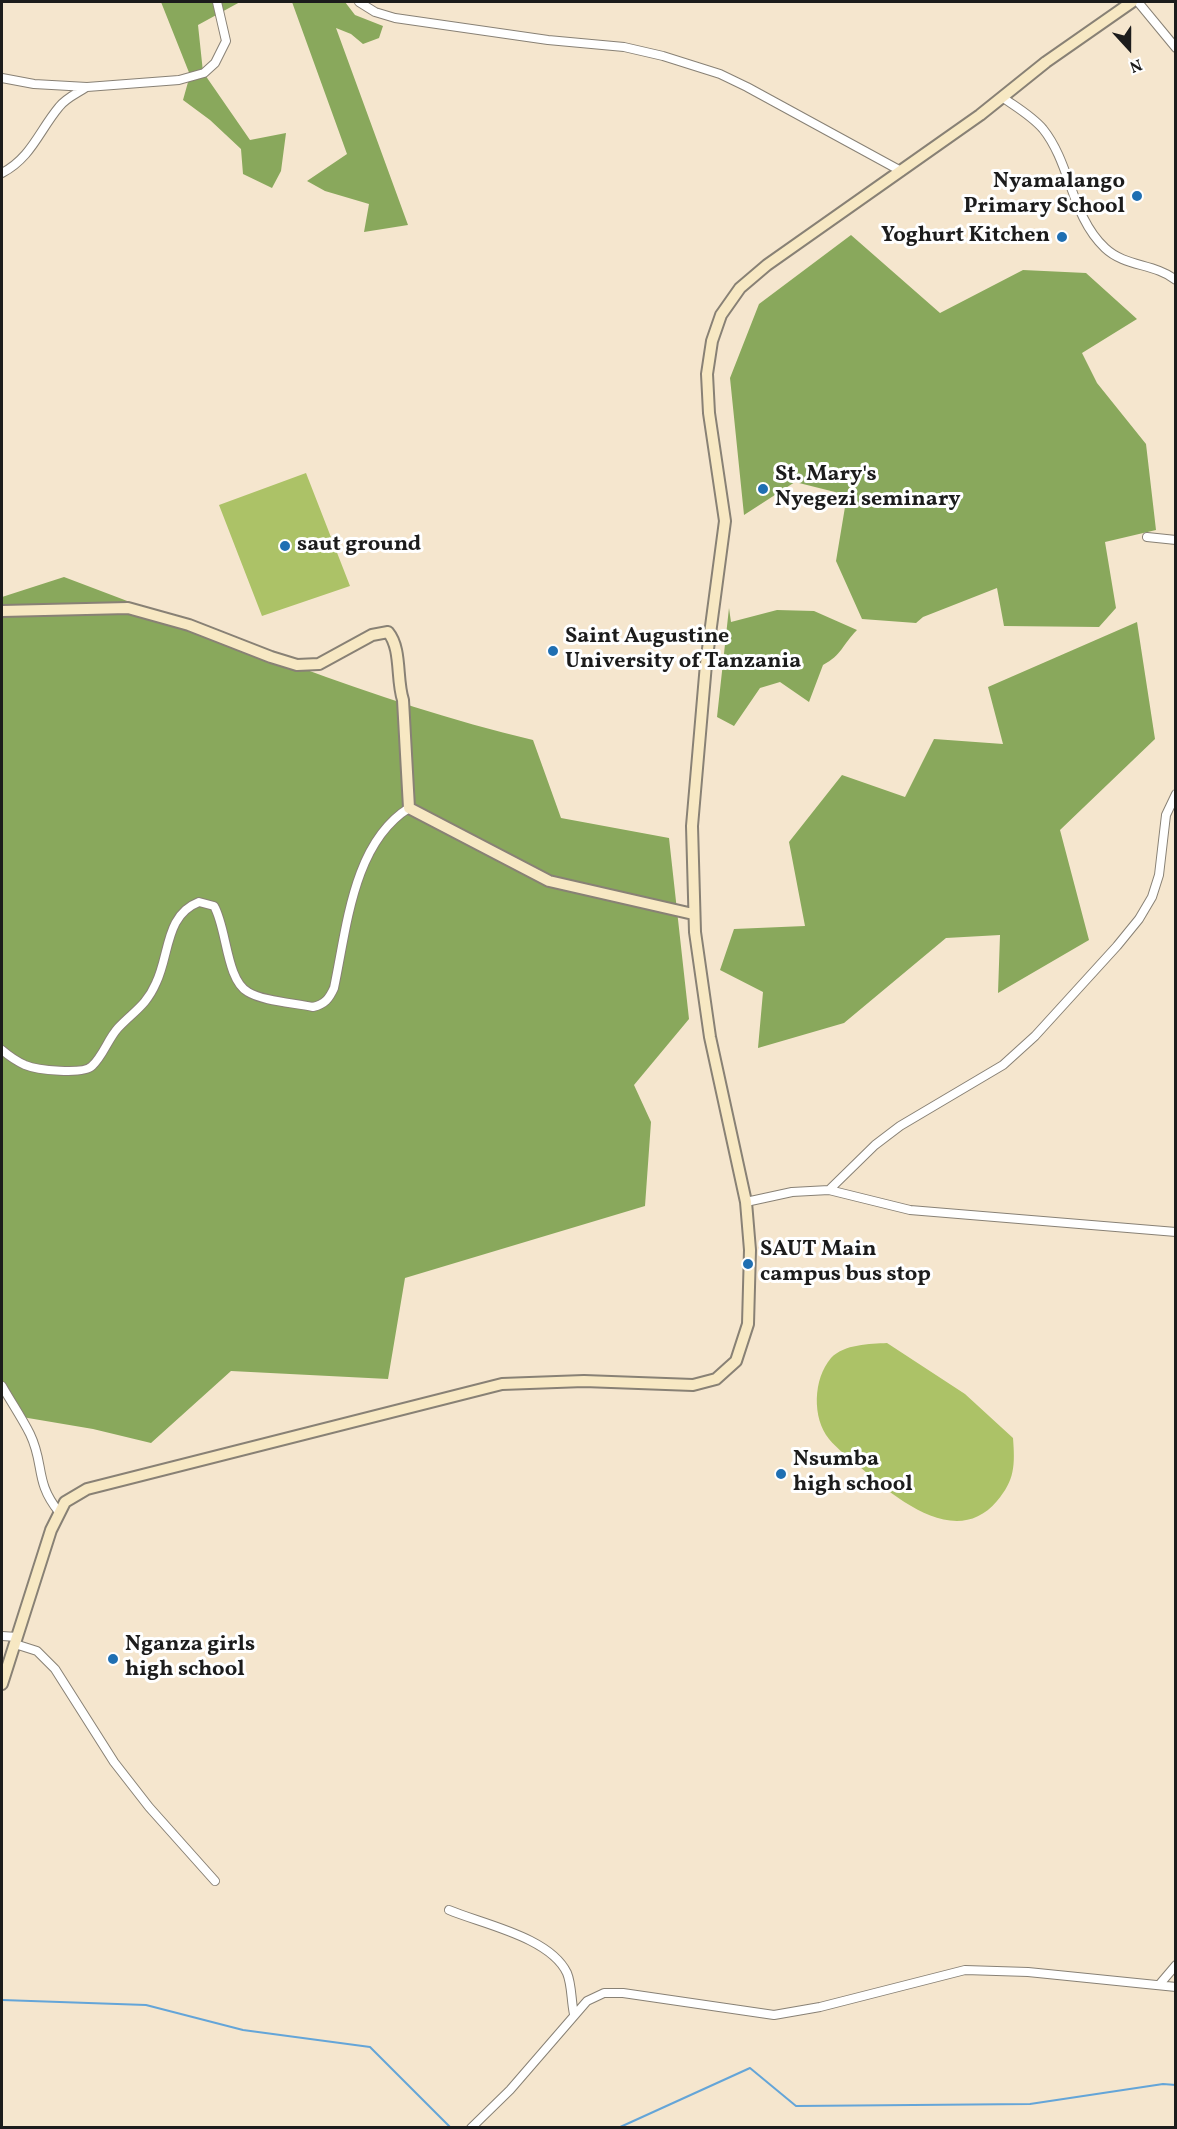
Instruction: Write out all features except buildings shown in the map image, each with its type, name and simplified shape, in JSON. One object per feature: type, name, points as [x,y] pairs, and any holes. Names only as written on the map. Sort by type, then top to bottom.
[{"type":"main road","points":[[2,1684],[59,1512],[73,1495],[87,1489],[502,1384],[584,1381],[680,1386],[705,1384],[727,1371],[735,1361],[748,1324],[752,1281],[746,1202],[710,1037],[693,914],[692,826],[706,664],[725,534],[724,507],[708,412],[707,374],[712,341],[722,315],[740,288],[767,265],[901,171],[1002,98],[1046,62],[1132,2]]},
{"type":"main road","points":[[2,611],[128,608],[189,625],[297,665],[319,664],[372,635],[388,632],[395,644],[399,689],[403,700],[409,808],[549,881],[693,914]]},
{"type":"street","points":[[2,78],[87,87],[179,80],[204,73],[215,63],[226,41],[217,2]]},
{"type":"street","points":[[359,2],[375,12],[394,18],[548,40],[624,47],[695,66],[747,87],[901,171]]},
{"type":"street","points":[[1138,2],[1176,48]]},
{"type":"street","points":[[2,173],[18,164],[27,155],[58,107],[87,87]]},
{"type":"street","points":[[1002,98],[1043,129],[1091,232],[1105,248],[1120,260],[1155,268],[1176,280]]},
{"type":"street","points":[[1147,537],[1176,540]]},
{"type":"street","points":[[829,1191],[875,1146],[900,1126],[1003,1065],[1035,1036],[1117,946],[1139,919],[1152,897],[1159,875],[1166,815],[1176,794]]},
{"type":"street","points":[[2,1050],[27,1066],[51,1070],[91,1068],[119,1028],[134,1016],[156,984],[166,958],[175,921],[185,909],[199,902],[214,906],[221,917],[234,975],[240,986],[249,993],[313,1007],[322,1005],[330,998],[334,988],[357,884],[370,849],[382,830],[409,808]]},
{"type":"street","points":[[746,1202],[792,1192],[829,1191],[910,1210],[1176,1232]]},
{"type":"street","points":[[2,1386],[30,1434],[42,1486],[59,1512]]},
{"type":"street","points":[[2,1636],[37,1651],[55,1670],[114,1762],[149,1807],[215,1881]]},
{"type":"street","points":[[449,1910],[528,1939],[554,1958],[568,1976],[574,2014]]},
{"type":"street","points":[[1160,1985],[1176,1965]]},
{"type":"street","points":[[471,2127],[510,2090],[574,2014],[596,1995],[622,1993],[774,2015],[820,2007],[966,1971],[1028,1972],[1176,1987]]},
{"type":"green space","points":[[161,2],[240,2],[198,25],[203,72],[250,140],[286,133],[281,171],[272,188],[243,174],[241,149],[210,120],[183,100],[190,75]]},
{"type":"green space","points":[[292,2],[345,2],[355,15],[383,26],[379,38],[363,44],[351,34],[336,28],[408,225],[364,232],[369,204],[325,191],[307,181],[347,154]]},
{"type":"green space","points":[[851,235],[940,313],[1023,270],[1086,273],[1137,319],[1082,353],[1097,383],[1146,444],[1156,530],[1105,542],[1116,608],[1099,627],[1004,626],[997,588],[923,617],[916,623],[862,619],[836,561],[847,495],[795,482],[744,515],[730,378],[759,304]]},
{"type":"green space","name":"saut ground","points":[[306,473],[350,586],[262,616],[219,505]]},
{"type":"green space","points":[[64,577],[355,687],[414,707],[533,740],[561,818],[669,838],[689,1019],[634,1085],[651,1122],[645,1206],[405,1278],[388,1379],[231,1371],[151,1443],[93,1429],[22,1417],[2,1386],[2,597]]},
{"type":"green space","points":[[729,608],[731,622],[777,610],[814,611],[857,630],[838,653],[823,665],[809,702],[780,682],[760,688],[734,726],[717,717]]},
{"type":"green space","points":[[1137,622],[1155,739],[1060,830],[1089,940],[998,993],[1000,935],[946,938],[844,1023],[758,1048],[763,992],[720,970],[734,929],[805,926],[789,842],[842,775],[905,797],[934,739],[1003,744],[988,687]]},
{"type":"green space","points":[[887,1343],[965,1394],[1013,1438],[1013,1472],[1003,1493],[981,1515],[963,1521],[945,1520],[926,1514],[907,1504],[840,1450],[823,1430],[817,1410],[818,1387],[831,1358],[836,1353],[850,1347]]},
{"type":"waterway","points":[[2,2000],[146,2005],[243,2030],[370,2047],[451,2128]]},
{"type":"waterway","points":[[618,2128],[750,2068],[796,2106],[1030,2104],[1163,2084],[1176,2085]]},
{"type":"place","name":"Nyamalango Primary School","points":[[1137,196]]},
{"type":"place","name":"Yoghurt Kitchen","points":[[1062,237]]},
{"type":"place","name":"St. Mary's Nyegezi seminary","points":[[763,489]]},
{"type":"place","name":"saut ground","points":[[285,546]]},
{"type":"place","name":"Saint Augustine University of Tanzania","points":[[553,651]]},
{"type":"place","name":"SAUT Main campus bus stop","points":[[748,1264]]},
{"type":"place","name":"Nsumba high school","points":[[781,1474]]},
{"type":"place","name":"Nganza girls high school","points":[[113,1659]]}]
